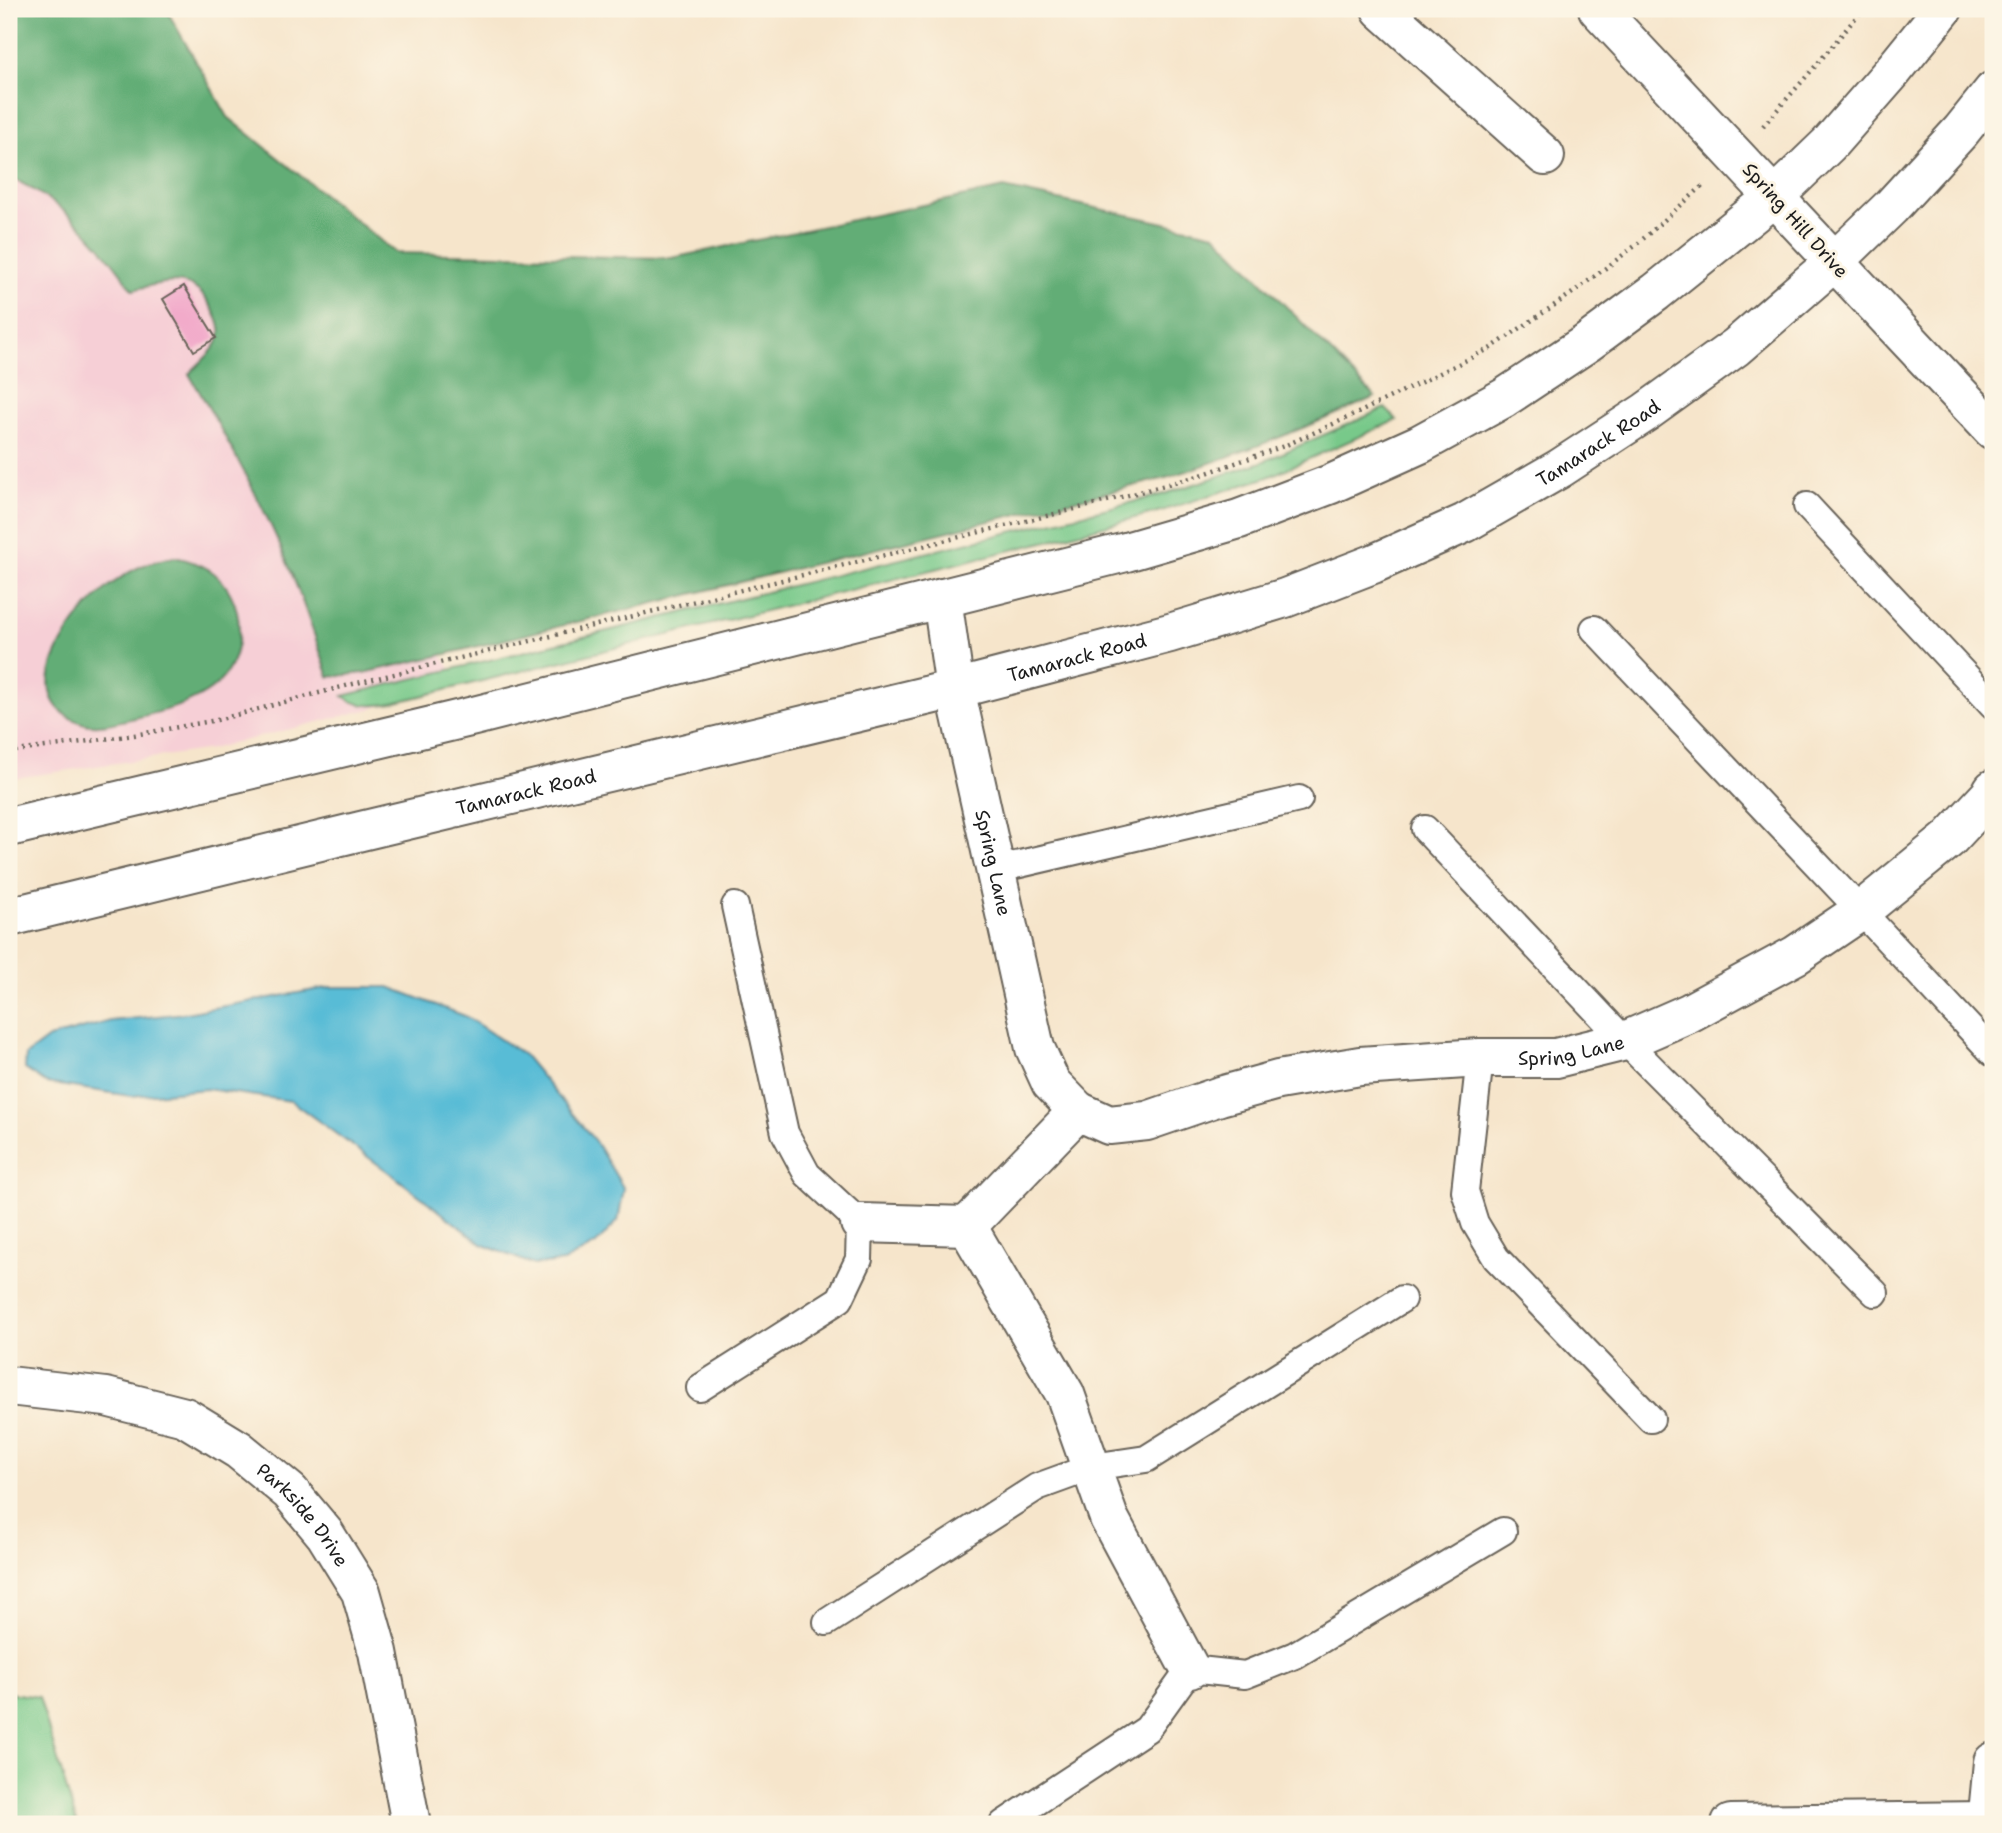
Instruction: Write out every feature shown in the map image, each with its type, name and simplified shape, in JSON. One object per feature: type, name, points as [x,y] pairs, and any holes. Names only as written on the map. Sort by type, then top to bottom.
[{"type":"street","points":[[1381,9],[1545,156]]},
{"type":"street","name":"Spring Hill Drive","points":[[1598,9],[1993,430]]},
{"type":"street","points":[[9,827],[474,716],[1126,552],[1239,519],[1331,484],[1420,444],[1504,398],[1587,343],[1656,292],[1774,197],[1829,144],[1942,9]]},
{"type":"street","name":"Tamarack Road","points":[[9,917],[955,689],[1170,633],[1284,598],[1373,564],[1465,523],[1559,469],[1646,412],[1736,347],[1834,262],[1961,131],[1993,91]]},
{"type":"street","name":"Spring Lane","points":[[942,598],[955,689],[1035,1048],[1051,1083],[1078,1111],[1109,1125],[1146,1121],[1278,1080],[1360,1066],[1480,1058],[1556,1058],[1625,1041],[1689,1013],[1784,962],[1861,911],[1949,839],[1993,789]]},
{"type":"street","points":[[860,1223],[967,1226],[1078,1111]]},
{"type":"street","points":[[967,1226],[1065,1394],[1109,1518],[1190,1669]]},
{"type":"street","name":"Parkside Drive","points":[[9,1386],[106,1397],[185,1417],[239,1450],[290,1492],[325,1534],[361,1592],[378,1652],[411,1824]]},
{"type":"street","points":[[1731,1824],[1987,1823],[1993,1762]]},
{"type":"lane","points":[[1807,506],[1993,705]]},
{"type":"lane","points":[[1594,629],[1993,1053]]},
{"type":"lane","points":[[994,870],[1299,799]]},
{"type":"lane","points":[[1425,829],[1625,1041],[1875,1293]]},
{"type":"lane","points":[[699,1388],[840,1299],[859,1259],[860,1223],[807,1174],[785,1133],[735,906]]},
{"type":"lane","points":[[1480,1058],[1465,1191],[1475,1223],[1496,1258],[1651,1419]]},
{"type":"lane","points":[[827,1622],[1037,1487],[1092,1467],[1146,1460],[1402,1299]]},
{"type":"lane","points":[[1003,1824],[1147,1729],[1190,1669],[1245,1675],[1295,1656],[1503,1531]]},
{"type":"path","points":[[9,752],[134,735],[216,720],[353,684],[1096,504],[1240,462],[1358,413],[1491,348],[1572,294],[1635,246],[1737,156],[1863,9]]},
{"type":"shaded area","points":[[9,9],[36,9],[461,686],[211,749],[9,779]]},
{"type":"green space","points":[[9,9],[166,9],[228,117],[396,253],[672,258],[1004,188],[1215,234],[1375,397],[1272,440],[1166,478],[442,655],[364,673],[329,677],[299,591],[268,519],[189,374],[211,351],[220,336],[218,319],[213,310],[197,290],[179,282],[133,290],[79,224],[48,199],[9,177]]},
{"type":"green space","points":[[1385,408],[1397,420],[1268,477],[1161,511],[393,703],[361,704],[343,696],[1161,495],[1262,462]]},
{"type":"green space","points":[[175,557],[210,570],[231,596],[237,611],[238,644],[225,675],[206,693],[187,703],[102,725],[82,723],[61,711],[51,695],[50,675],[56,654],[67,633],[97,597],[112,584],[149,563]]},
{"type":"green space","points":[[9,1693],[39,1697],[77,1824],[9,1824]]},
{"type":"water","points":[[331,987],[389,987],[465,1016],[524,1055],[595,1141],[624,1189],[618,1221],[596,1244],[563,1262],[534,1265],[482,1244],[291,1101],[207,1089],[131,1096],[46,1083],[25,1069],[26,1055],[49,1038],[111,1021],[186,1013]]},
{"type":"building","points":[[184,286],[216,338],[194,351],[163,299]]}]
